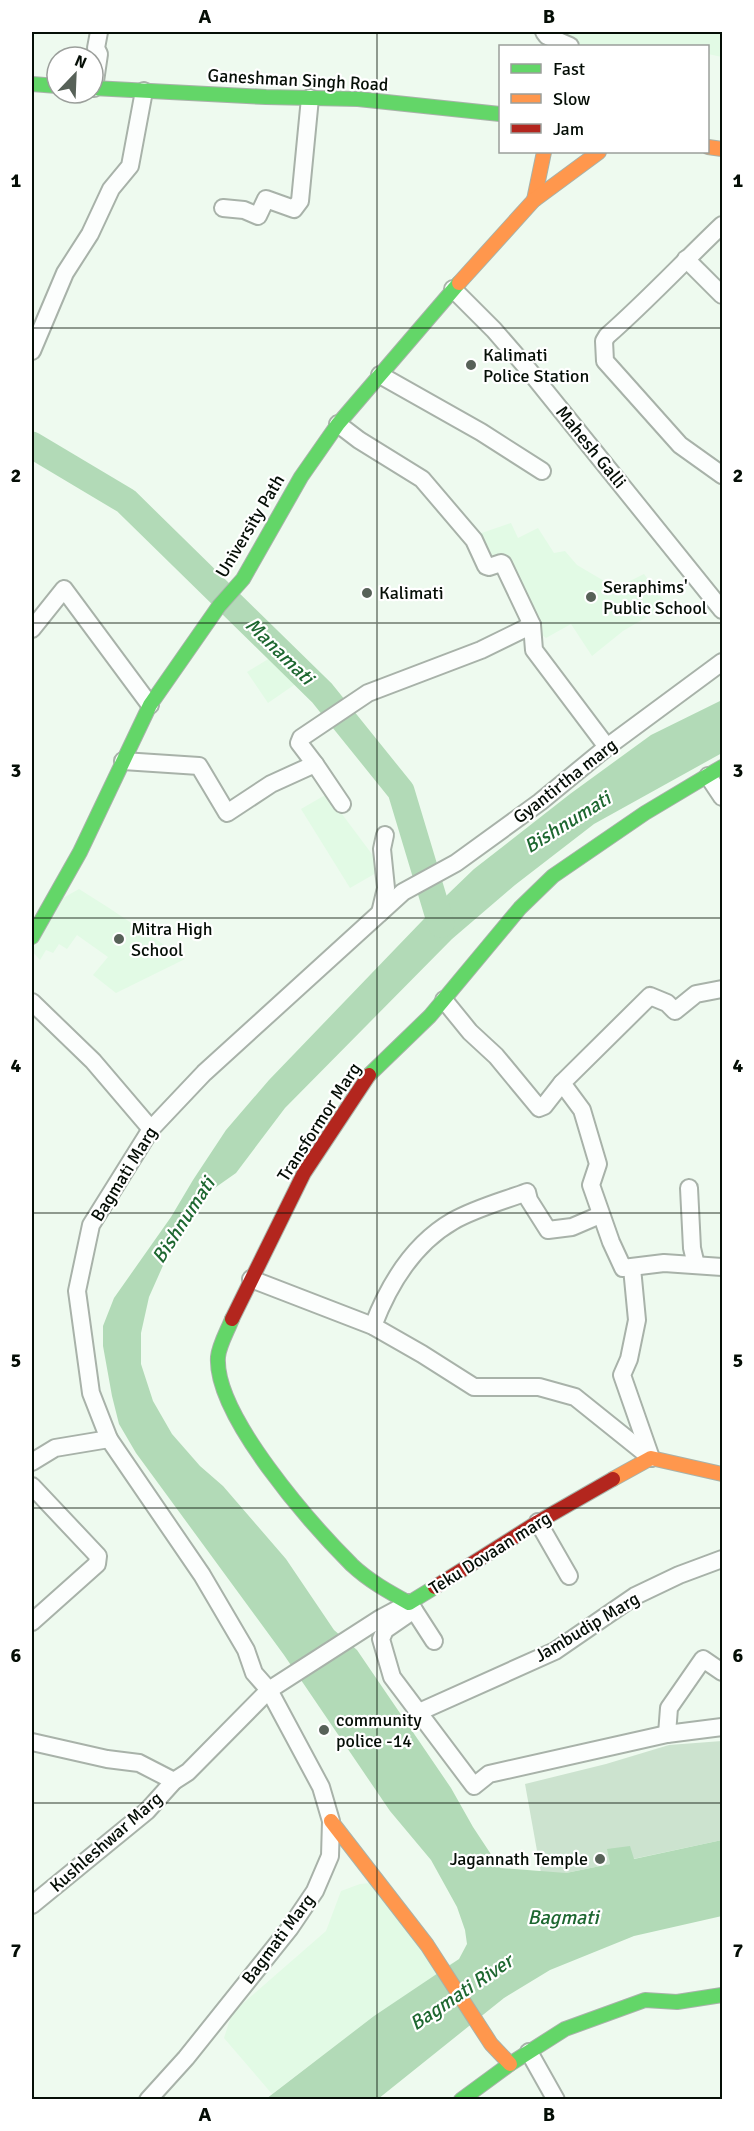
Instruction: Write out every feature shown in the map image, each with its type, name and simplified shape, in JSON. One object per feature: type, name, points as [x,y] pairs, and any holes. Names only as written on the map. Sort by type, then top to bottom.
[{"type":"main road","name":"Ganeshman Singh Road","points":[[105,89],[358,99],[499,114]]},
{"type":"main road","points":[[534,200],[544,153]]},
{"type":"main road","name":"University Path","points":[[32,938],[80,852],[150,705],[219,606],[243,579],[301,477],[338,424],[453,289],[534,200],[598,153]]},
{"type":"main road","name":"Transformor Marg","points":[[412,1607],[379,1587],[353,1566],[291,1497],[249,1442],[223,1389],[218,1358],[236,1307],[304,1173],[372,1070],[430,1016],[520,908],[553,876],[645,813],[715,772]]},
{"type":"main road","points":[[651,1458],[723,1474]]},
{"type":"main road","name":"Teku Dovaan marg","points":[[412,1607],[538,1522],[651,1458]]},
{"type":"main road","points":[[331,1821],[427,1946],[491,2044],[510,2064]]},
{"type":"main road","points":[[461,2100],[510,2064],[565,2029],[645,2000],[676,2002],[723,1995]]},
{"type":"street","points":[[544,32],[547,36],[568,45]]},
{"type":"street","points":[[32,351],[64,273],[90,234],[111,189],[130,166],[144,91]]},
{"type":"street","points":[[223,208],[244,210],[258,216],[266,199],[294,209],[300,201],[310,98]]},
{"type":"street","points":[[723,225],[604,341],[604,361],[680,445],[723,475]]},
{"type":"street","points":[[686,259],[723,295]]},
{"type":"street","name":"Mahesh Galli","points":[[453,289],[494,330],[527,368],[720,601]]},
{"type":"street","points":[[380,375],[481,432],[542,471]]},
{"type":"street","points":[[338,424],[359,440],[422,479],[474,540],[486,566],[501,562],[504,564],[532,625],[534,650],[607,747]]},
{"type":"street","points":[[32,629],[64,589],[150,705]]},
{"type":"street","points":[[342,804],[299,741],[332,715],[368,693],[481,650],[532,625]]},
{"type":"street","name":"Gyantirtha marg","points":[[403,892],[456,863],[540,802],[607,747],[723,662]]},
{"type":"street","points":[[123,761],[199,766],[223,810],[227,813],[272,784],[315,764]]},
{"type":"street","points":[[715,772],[723,797]]},
{"type":"street","points":[[380,913],[386,888],[382,849],[385,835]]},
{"type":"street","name":"Bagmati Marg","points":[[148,2100],[186,2058],[290,1929],[315,1891],[330,1856],[331,1821],[321,1787],[269,1690],[254,1673],[246,1650],[202,1575],[109,1439],[91,1393],[77,1291],[91,1225],[151,1128],[204,1073],[403,892]]},
{"type":"street","points":[[444,1000],[470,1032],[496,1056],[539,1108],[544,1106],[562,1083],[650,996],[667,1003],[675,1011],[696,994],[723,989]]},
{"type":"street","points":[[32,1002],[93,1061],[151,1128]]},
{"type":"street","points":[[562,1083],[582,1110],[598,1164],[591,1185],[610,1242],[623,1268],[664,1263],[723,1267]]},
{"type":"street","points":[[689,1188],[692,1248],[696,1264]]},
{"type":"street","points":[[373,1326],[385,1295],[412,1256],[433,1234],[455,1220],[527,1192],[529,1200],[548,1230],[572,1227],[600,1215]]},
{"type":"street","points":[[632,1268],[637,1320],[629,1359],[622,1375],[651,1458]]},
{"type":"street","points":[[251,1279],[373,1326],[474,1387],[539,1387],[575,1397],[651,1458]]},
{"type":"street","points":[[32,1462],[55,1448],[109,1439]]},
{"type":"street","points":[[32,1486],[98,1556],[97,1564],[32,1622]]},
{"type":"street","points":[[538,1522],[569,1576]]},
{"type":"street","name":"Jambudip Marg","points":[[419,1712],[555,1651],[635,1596],[680,1575],[723,1559]]},
{"type":"street","points":[[434,1641],[412,1607],[384,1630],[381,1639],[392,1677],[474,1786],[489,1774],[666,1734],[723,1727]]},
{"type":"street","name":"Teku Dovaan marg","points":[[269,1690],[381,1618],[412,1607]]},
{"type":"street","points":[[666,1734],[669,1708],[703,1659],[723,1672]]},
{"type":"street","points":[[174,1781],[189,1772],[269,1690]]},
{"type":"street","name":"Kushleshwar Marg","points":[[32,1742],[107,1759],[139,1763],[174,1781],[147,1811],[32,1905]]},
{"type":"street","points":[[529,2052],[556,2100]]},
{"type":"shaded area","points":[[559,32],[722,32],[722,57],[709,54],[709,45],[580,44]]},
{"type":"shaded area","name":"Seraphims' Public School","points":[[511,523],[518,538],[538,528],[554,553],[565,551],[577,565],[616,588],[644,574],[667,605],[623,631],[592,656],[571,624],[546,638],[537,631],[506,561],[489,565],[473,536]]},
{"type":"shaded area","points":[[283,650],[307,676],[268,703],[247,672]]},
{"type":"shaded area","points":[[327,794],[383,869],[350,888],[301,809]]},
{"type":"shaded area","name":"Mitra High School","points":[[79,889],[185,959],[116,993],[93,975],[108,957],[77,935],[67,949],[59,944],[53,953],[46,950],[40,960],[32,951],[56,902]]},
{"type":"shaded area","points":[[722,1741],[722,1840],[633,1859],[608,1849],[610,1864],[566,1873],[541,1873],[525,1784],[606,1764],[669,1745]]},
{"type":"shaded area","points":[[370,1883],[440,1968],[455,1962],[374,2016],[272,2094],[224,2038],[232,2013],[326,1931],[341,1891]]},
{"type":"water","points":[[722,700],[722,753],[594,824],[515,885],[452,939],[285,1108],[236,1173],[209,1192],[165,1261],[149,1297],[141,1333],[141,1364],[153,1401],[172,1434],[200,1466],[223,1486],[286,1559],[334,1630],[357,1650],[451,1788],[500,1868],[566,1873],[610,1864],[607,1849],[630,1846],[634,1859],[722,1840],[722,1916],[634,1936],[550,1970],[504,1998],[378,2099],[266,2099],[374,2016],[459,1959],[467,1944],[465,1930],[457,1907],[431,1860],[390,1811],[284,1655],[136,1453],[119,1424],[103,1346],[103,1326],[114,1298],[171,1217],[226,1130],[269,1080],[447,895],[474,869],[570,794],[651,735]]},
{"type":"waterway","name":"Manamati","points":[[32,445],[126,501],[322,693],[401,791],[441,924]]},
{"type":"traffic: fast","points":[[32,84],[45,85]]},
{"type":"traffic: fast","points":[[105,89],[358,99],[499,114]]},
{"type":"traffic: fast","points":[[32,937],[80,852],[150,705],[219,606],[243,579],[301,477],[338,424],[459,283]]},
{"type":"traffic: fast","points":[[369,1075],[430,1016],[520,908],[553,876],[645,813],[722,767]]},
{"type":"traffic: fast","points":[[232,1319],[218,1357],[221,1381],[248,1438],[269,1468],[314,1524],[352,1565],[372,1581],[409,1603],[435,1587]]},
{"type":"traffic: fast","points":[[461,2100],[510,2064],[565,2029],[645,2000],[677,2002],[722,1995]]},
{"type":"traffic: slow","points":[[709,147],[722,149]]},
{"type":"traffic: slow","points":[[534,200],[544,153]]},
{"type":"traffic: slow","points":[[459,283],[534,200],[598,153]]},
{"type":"traffic: slow","points":[[613,1479],[651,1458],[722,1474]]},
{"type":"traffic: slow","points":[[331,1821],[427,1945],[491,2044],[510,2064]]},
{"type":"traffic: jam","points":[[232,1319],[304,1173],[369,1075]]},
{"type":"traffic: jam","points":[[435,1587],[538,1522],[613,1479]]},
{"type":"place","name":"Kalimati Police Station","points":[[471,365]]},
{"type":"place","name":"Kalimati","points":[[367,593]]},
{"type":"place","name":"Seraphims' Public School","points":[[591,597]]},
{"type":"place","name":"Mitra High School","points":[[119,939]]},
{"type":"place","name":"community police -14","points":[[324,1730]]},
{"type":"place","name":"Jagannath Temple","points":[[600,1859]]},
{"type":"water label","name":"Bishnumati","points":[[567,822]]},
{"type":"water label","name":"Bishnumati","points":[[183,1220]]},
{"type":"water label","name":"Bagmati","points":[[563,1917]]},
{"type":"water label","name":"Bagmati River","points":[[461,1992]]}]
